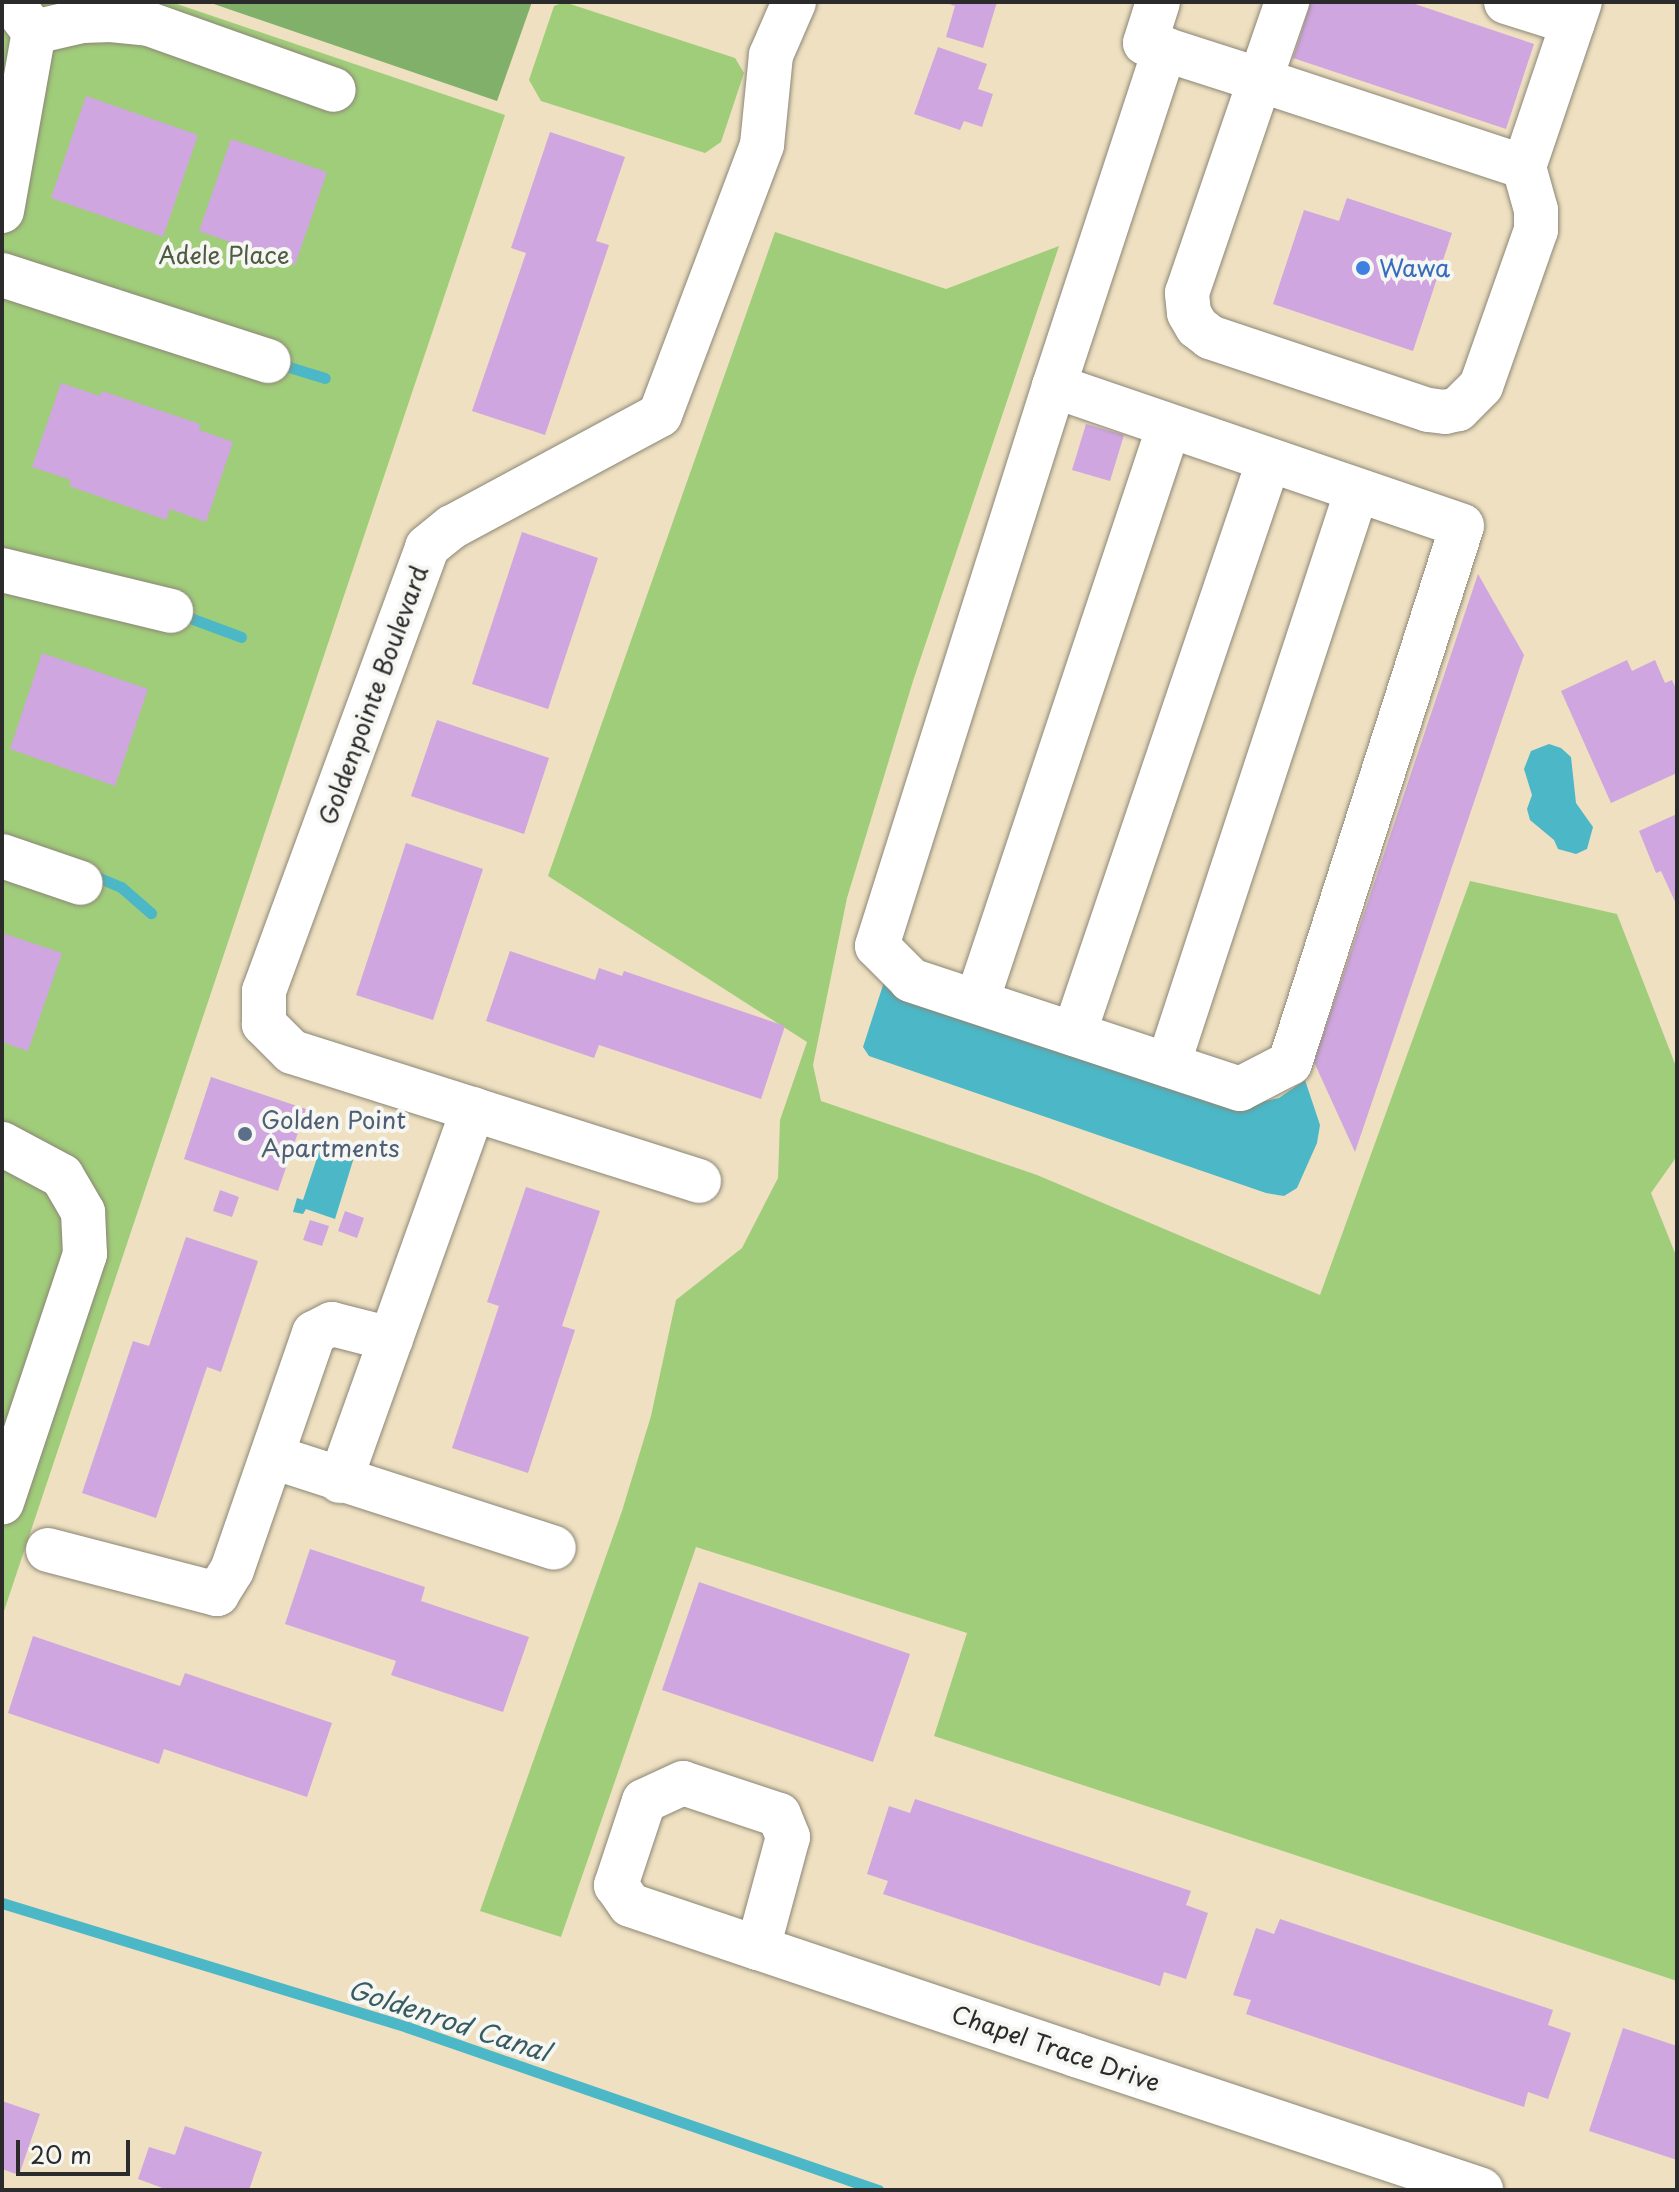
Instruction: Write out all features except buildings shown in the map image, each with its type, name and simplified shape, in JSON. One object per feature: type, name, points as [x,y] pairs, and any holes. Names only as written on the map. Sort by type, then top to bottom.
[{"type":"lane","name":"Goldenpointe Boulevard","points":[[699,1181],[292,1052],[264,1024],[264,991],[427,547],[452,527],[660,415],[762,145],[771,55],[794,2]]},
{"type":"lane","points":[[1158,2],[1145,43],[1524,167]]},
{"type":"lane","points":[[1287,2],[1187,293],[1189,313],[1197,327],[1210,337],[1428,410],[1445,412],[1458,409],[1481,386],[1536,230],[1536,210],[1524,167],[1577,13],[1506,2]]},
{"type":"lane","points":[[2,211],[23,17],[149,24],[334,90]]},
{"type":"lane","points":[[1054,386],[1462,526],[1290,1063],[1240,1089],[911,980],[877,946],[1054,386],[1165,49]]},
{"type":"lane","points":[[2,275],[268,361]]},
{"type":"lane","points":[[977,1001],[1169,426]]},
{"type":"lane","points":[[1074,1034],[1269,460]]},
{"type":"lane","points":[[1168,1065],[1357,490]]},
{"type":"lane","points":[[2,570],[171,611]]},
{"type":"lane","points":[[2,856],[81,883]]},
{"type":"lane","points":[[340,1481],[473,1109]]},
{"type":"lane","points":[[2,1144],[62,1176],[83,1212],[85,1254],[2,1502]]},
{"type":"lane","points":[[48,1550],[217,1594],[232,1570],[314,1333],[332,1324],[391,1339]]},
{"type":"lane","points":[[273,1457],[554,1548]]},
{"type":"lane","name":"Chapel Trace Drive","points":[[758,1948],[788,1837],[779,1815],[683,1783],[644,1801],[616,1885],[630,1905],[758,1948],[1481,2190]]},
{"type":"green space","name":"Adele Place","points":[[2,2],[171,2],[505,115],[2,1617]]},
{"type":"green space","points":[[208,2],[532,2],[497,101]]},
{"type":"green space","points":[[564,2],[735,58],[744,73],[721,142],[705,153],[541,101],[529,80],[554,6]]},
{"type":"green space","points":[[775,232],[946,289],[1059,246],[913,681],[847,898],[813,1065],[821,1101],[1037,1175],[1320,1295],[1470,881],[1617,914],[1677,1069],[1677,1156],[1651,1193],[1677,1258],[1677,1981],[934,1736],[967,1633],[696,1547],[561,1937],[480,1911],[622,1511],[651,1416],[676,1300],[742,1248],[778,1178],[780,1120],[807,1042],[548,876]]},
{"type":"water","points":[[1549,744],[1561,748],[1571,757],[1576,803],[1593,827],[1587,849],[1576,854],[1558,849],[1554,840],[1530,820],[1527,809],[1532,795],[1524,769],[1531,751]]},
{"type":"water","points":[[884,982],[1247,1105],[1279,1098],[1305,1080],[1320,1125],[1317,1143],[1297,1188],[1284,1196],[1266,1193],[869,1056],[863,1047]]},
{"type":"water","points":[[322,1143],[355,1154],[335,1219],[306,1209],[303,1214],[293,1212],[297,1198],[303,1200]]},
{"type":"waterway","points":[[276,363],[325,378]]},
{"type":"waterway","points":[[182,615],[241,637]]},
{"type":"waterway","points":[[90,874],[121,887],[151,913]]},
{"type":"waterway","name":"Goldenrod Canal","points":[[2,1903],[407,2027],[879,2190]]},
{"type":"place","name":"Wawa","points":[[1363,268]]},
{"type":"place","name":"Golden Point Apartments","points":[[245,1134]]}]
